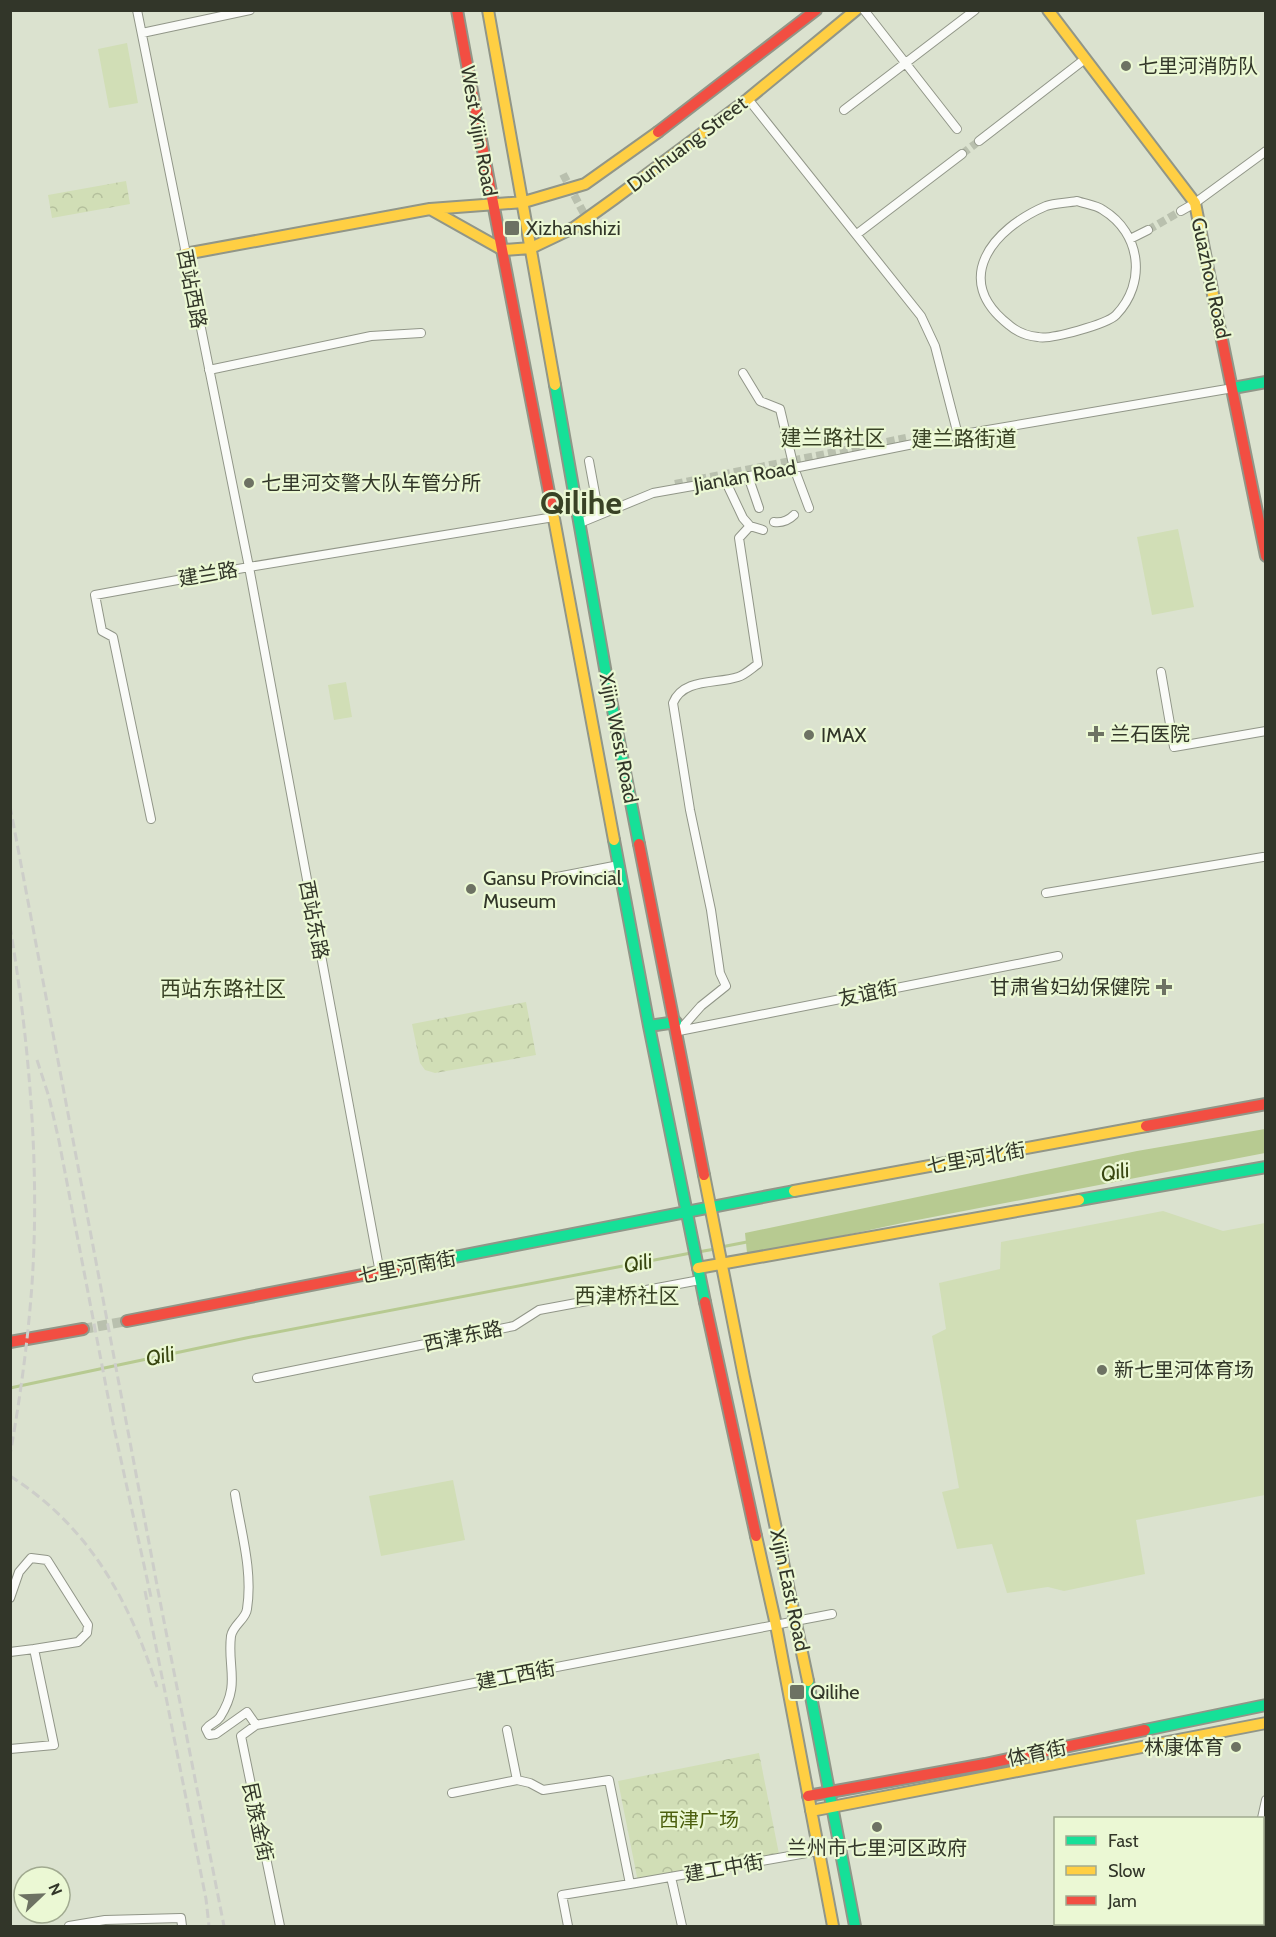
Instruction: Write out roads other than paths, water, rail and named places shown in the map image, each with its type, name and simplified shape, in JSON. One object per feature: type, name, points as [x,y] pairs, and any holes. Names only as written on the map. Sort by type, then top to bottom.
[{"type":"main road","name":"West Xijin Road","points":[[457,10],[492,205],[503,250]]},
{"type":"main road","name":"West Xijin Road","points":[[488,10],[531,248]]},
{"type":"main road","name":"Dunhuang Street","points":[[185,254],[430,209],[524,202],[585,184],[734,75],[816,10]]},
{"type":"main road","name":"Dunhuang Street","points":[[503,250],[531,248],[575,227],[748,99],[856,10]]},
{"type":"main road","name":"Guazhou Road","points":[[1048,10],[1195,203],[1266,556]]},
{"type":"main road","points":[[430,209],[503,250]]},
{"type":"main road","name":"Xijin West Road","points":[[531,248],[606,674],[721,1260]]},
{"type":"main road","name":"Xijin West Road","points":[[503,250],[686,1211]]},
{"type":"main road","points":[[1233,388],[1266,382]]},
{"type":"main road","points":[[649,1026],[677,1027]]},
{"type":"main road","name":"七里河北街","points":[[686,1211],[1266,1104]]},
{"type":"main road","points":[[686,1211],[697,1264],[1266,1167]]},
{"type":"main road","name":"七里河南街","points":[[128,1321],[686,1211]]},
{"type":"main road","name":"Xijin East Road","points":[[721,1260],[797,1621],[855,1926]]},
{"type":"main road","name":"Xijin East Road","points":[[697,1264],[776,1625],[807,1794]]},
{"type":"main road","points":[[10,1342],[83,1329]]},
{"type":"main road","name":"体育街","points":[[807,1794],[830,1792],[985,1764],[1266,1705]]},
{"type":"main road","name":"体育街","points":[[811,1812],[1266,1723]]},
{"type":"main road","points":[[807,1794],[832,1926]]},
{"type":"street","name":"西站西路","points":[[137,10],[249,567]]},
{"type":"street","points":[[142,33],[250,10]]},
{"type":"street","points":[[864,10],[957,129]]},
{"type":"street","points":[[844,110],[975,10]]},
{"type":"street","points":[[979,141],[1085,59]]},
{"type":"street","points":[[748,99],[921,316],[935,346],[958,435]]},
{"type":"street","points":[[1181,211],[1266,151]]},
{"type":"street","points":[[857,234],[962,154]]},
{"type":"street","points":[[1077,201],[1102,208],[1122,225],[1130,240],[1134,247],[1137,272],[1130,297],[1114,317],[1077,331],[1040,338],[1016,331],[996,315],[984,293],[981,267],[990,247],[1010,227],[1047,206],[1077,201]]},
{"type":"street","points":[[1130,240],[1148,230]]},
{"type":"street","points":[[209,370],[371,336],[421,333]]},
{"type":"street","points":[[743,374],[760,401],[780,409],[794,468],[809,508]]},
{"type":"street","name":"Jianlan Road","points":[[580,523],[653,493],[958,435],[1233,388]]},
{"type":"street","points":[[589,461],[599,515]]},
{"type":"street","points":[[748,476],[759,508]]},
{"type":"street","points":[[725,480],[743,518],[750,526],[763,530]]},
{"type":"street","points":[[774,522],[781,523],[794,515]]},
{"type":"street","name":"建兰路","points":[[151,819],[113,637],[102,631],[95,595],[249,567],[554,517]]},
{"type":"street","points":[[677,1027],[726,986],[720,973],[711,910],[690,810],[673,703],[685,688],[740,677],[758,664],[739,538],[750,526]]},
{"type":"street","name":"西站东路","points":[[249,567],[380,1273]]},
{"type":"street","points":[[1161,672],[1174,747],[1266,731]]},
{"type":"street","points":[[1046,893],[1263,857]]},
{"type":"street","points":[[552,878],[619,865]]},
{"type":"street","name":"友谊街","points":[[677,1027],[1058,956]]},
{"type":"street","name":"西津东路","points":[[257,1378],[514,1326],[539,1310],[700,1280]]},
{"type":"street","points":[[235,1494],[248,1565],[247,1611],[232,1630],[230,1650],[232,1686],[229,1698],[220,1717],[206,1729],[209,1735],[216,1734],[247,1712],[256,1725]]},
{"type":"street","points":[[10,1598],[19,1572],[31,1558],[47,1560],[88,1625],[87,1634],[78,1642],[10,1652]]},
{"type":"street","name":"建工西街","points":[[256,1725],[832,1614]]},
{"type":"street","points":[[10,1749],[54,1745],[34,1650]]},
{"type":"street","name":"民族金街","points":[[256,1725],[241,1736],[280,1926]]},
{"type":"street","points":[[507,1730],[517,1780]]},
{"type":"street","points":[[452,1793],[517,1780],[530,1783],[543,1790],[609,1780],[630,1884]]},
{"type":"street","points":[[1262,1817],[1266,1800]]},
{"type":"street","name":"建工中街","points":[[568,1926],[562,1895],[818,1851]]},
{"type":"street","points":[[671,1877],[682,1926]]},
{"type":"street","points":[[69,1926],[105,1920],[181,1918],[182,1926]]},
{"type":"water","points":[[1265,1129],[1265,1153],[907,1222],[785,1248],[747,1253],[745,1233],[1137,1151]]},
{"type":"waterway","name":"Qili","points":[[721,1247],[747,1242]]},
{"type":"waterway","name":"Qili","points":[[698,1252],[715,1249]]},
{"type":"waterway","name":"Qili","points":[[10,1388],[246,1338],[691,1253]]},
{"type":"tunnel","points":[[962,154],[979,141]]},
{"type":"tunnel","points":[[563,174],[590,225]]},
{"type":"tunnel","points":[[1148,230],[1181,211]]},
{"type":"tunnel","points":[[675,484],[906,438]]},
{"type":"tunnel","points":[[83,1329],[127,1321]]},
{"type":"railway","points":[[10,806],[160,1601],[224,1926]]},
{"type":"railway","points":[[10,926],[23,1014],[34,1150],[35,1195],[30,1305],[10,1455]]},
{"type":"railway","points":[[37,1060],[49,1097],[59,1141],[114,1428],[151,1597]]},
{"type":"railway","points":[[10,1476],[38,1496],[62,1518],[103,1568],[134,1625],[157,1687]]},
{"type":"railway","points":[[145,1591],[206,1899],[209,1926]]},
{"type":"place","name":"七里河消防队","points":[[1126,66]]},
{"type":"place","name":"Xizhanshizi","points":[[512,228]]},
{"type":"place","name":"七里河交警大队车管分所","points":[[249,483]]},
{"type":"place","name":"兰石医院","points":[[1096,734]]},
{"type":"place","name":"IMAX","points":[[809,735]]},
{"type":"place","name":"Gansu Provincial Museum","points":[[471,889]]},
{"type":"place","name":"甘肃省妇幼保健院","points":[[1164,987]]},
{"type":"place","name":"新七里河体育场","points":[[1102,1370]]},
{"type":"place","name":"Qilihe","points":[[797,1692]]},
{"type":"place","name":"林康体育","points":[[1236,1747]]},
{"type":"place","name":"兰州市七里河区政府","points":[[877,1827]]},
{"type":"district","name":"建兰路社区","points":[[833,437]]},
{"type":"district","name":"建兰路街道","points":[[964,438]]},
{"type":"district","name":"Qilihe","points":[[581,502]]},
{"type":"district","name":"西站东路社区","points":[[223,988]]},
{"type":"district","name":"西津桥社区","points":[[627,1295]]},
{"type":"park label","name":"西津广场","points":[[699,1820]]}]
